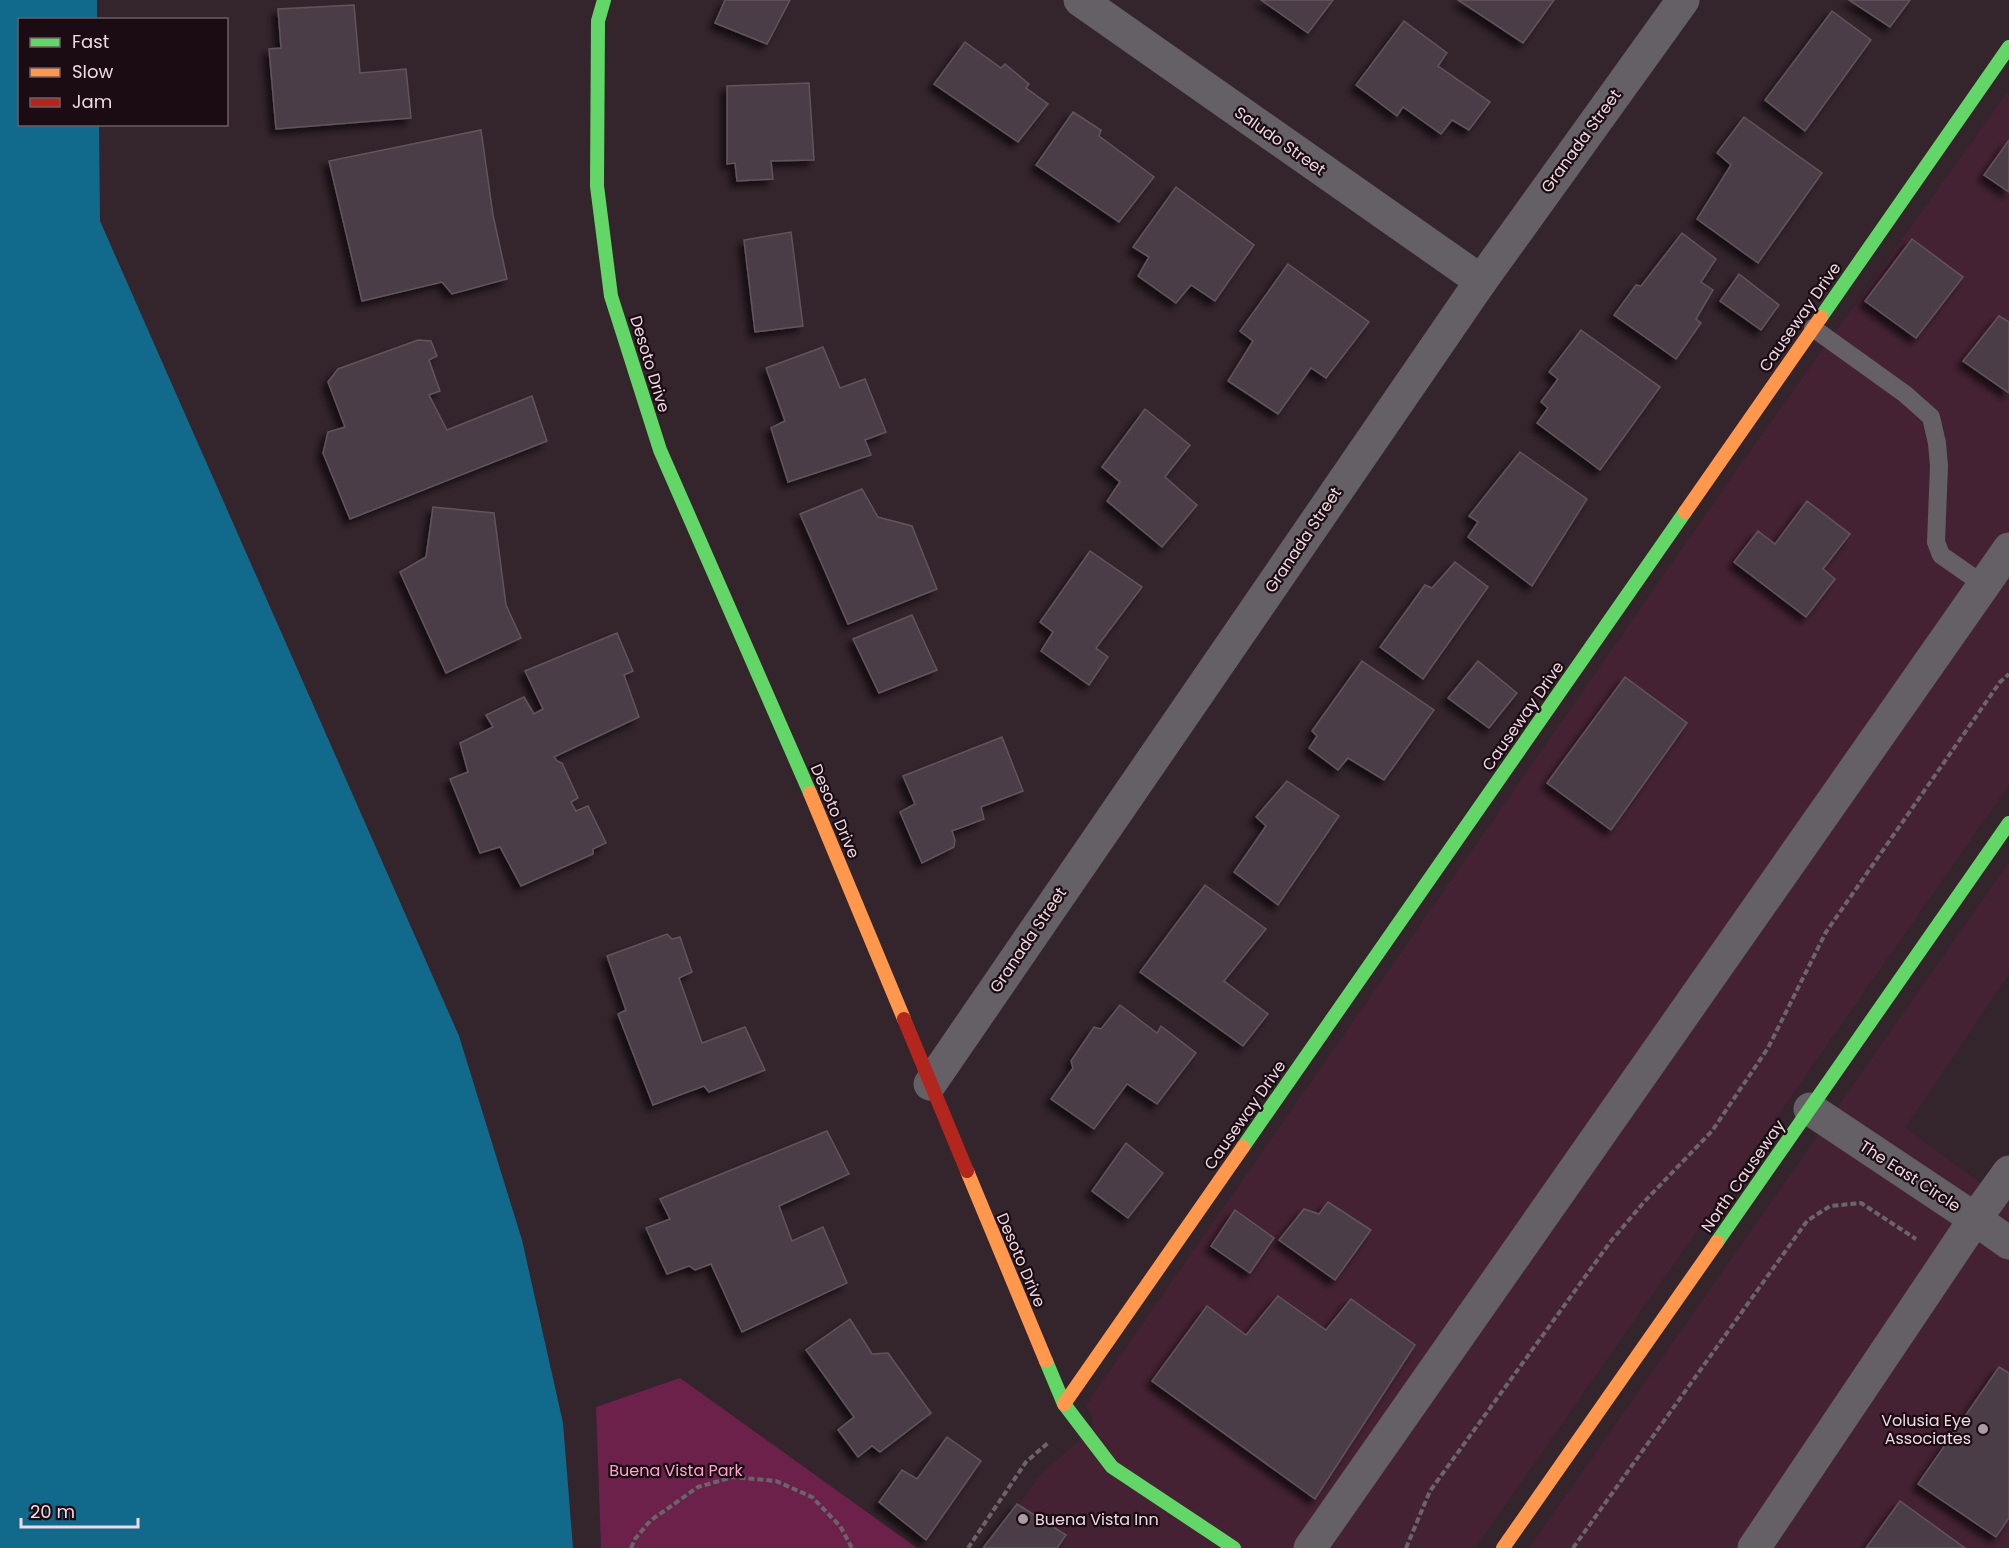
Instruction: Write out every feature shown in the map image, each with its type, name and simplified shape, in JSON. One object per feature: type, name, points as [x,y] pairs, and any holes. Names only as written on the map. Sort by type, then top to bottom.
[{"type":"street","name":"Desoto Drive","points":[[604,0],[598,21],[597,186],[611,296],[660,450],[819,814],[1064,1404],[1112,1467],[1234,1548]]},
{"type":"street","name":"Saludo Street","points":[[1080,0],[1481,281]]},
{"type":"street","name":"Granada Street","points":[[930,1084],[1481,281],[1683,0]]},
{"type":"street","name":"Causeway Drive","points":[[1064,1404],[2009,47]]},
{"type":"street","points":[[1310,1548],[2009,549]]},
{"type":"street","name":"North Causeway","points":[[1503,1548],[2009,823]]},
{"type":"street","name":"The East Circle","points":[[1810,1110],[2009,1243]]},
{"type":"street","points":[[1754,1548],[2009,1172]]},
{"type":"lane","points":[[1813,328],[1905,394],[1931,417],[1939,466],[1936,542],[1941,555],[1984,585]]},
{"type":"path","points":[[1406,1548],[1430,1491],[1611,1241],[1645,1201],[1712,1131],[1768,1048],[1826,932],[2000,682],[2009,675]]},
{"type":"path","points":[[1573,1548],[1807,1221],[1830,1206],[1861,1203],[1918,1241]]},
{"type":"path","points":[[968,1548],[1026,1462],[1076,1420]]},
{"type":"path","points":[[631,1548],[635,1539],[650,1521],[698,1487],[733,1477],[776,1481],[812,1497],[840,1526],[852,1548]]},
{"type":"shaded area","points":[[2009,90],[2009,785],[1475,1548],[990,1548],[1039,1476],[1090,1431],[1093,1419],[1086,1405],[1750,451]]},
{"type":"shaded area","points":[[2009,862],[2009,974],[1905,1128],[2009,1204],[2009,1548],[1529,1548]]},
{"type":"green space","name":"Buena Vista Park","points":[[680,1378],[917,1548],[601,1548],[596,1407]]},
{"type":"water","points":[[0,0],[97,0],[97,18],[18,18],[18,126],[99,126],[100,221],[459,1036],[522,1240],[563,1423],[573,1548],[0,1548]]},
{"type":"building","points":[[725,0],[790,0],[767,44],[715,23]]},
{"type":"building","points":[[1261,0],[1333,0],[1308,33]]},
{"type":"building","points":[[1458,0],[1554,0],[1523,43]]},
{"type":"building","points":[[1849,0],[1910,0],[1890,27]]},
{"type":"building","points":[[354,5],[360,73],[406,69],[411,118],[276,129],[269,49],[281,48],[278,9]]},
{"type":"building","points":[[1832,11],[1871,40],[1805,131],[1765,100]]},
{"type":"building","points":[[1404,21],[1447,53],[1438,66],[1490,102],[1469,130],[1452,120],[1441,134],[1403,107],[1397,116],[1356,85]]},
{"type":"building","points":[[965,42],[1001,68],[1005,64],[1029,84],[1026,88],[1048,104],[1018,142],[934,84]]},
{"type":"building","points":[[809,83],[814,160],[771,161],[773,179],[737,181],[735,163],[727,164],[727,86]]},
{"type":"building","points":[[1073,112],[1101,130],[1099,136],[1154,177],[1119,222],[1036,165]]},
{"type":"building","points":[[1744,117],[1822,173],[1758,263],[1697,219],[1731,165],[1717,153]]},
{"type":"building","points":[[481,130],[493,215],[507,279],[452,294],[442,282],[362,301],[329,161]]},
{"type":"building","points":[[2009,140],[2009,192],[1984,175]]},
{"type":"building","points":[[1176,187],[1254,245],[1215,301],[1191,285],[1176,303],[1138,276],[1149,257],[1133,247]]},
{"type":"building","points":[[791,232],[803,326],[755,332],[744,240]]},
{"type":"building","points":[[1682,233],[1716,259],[1701,282],[1713,290],[1696,319],[1701,323],[1676,359],[1614,315],[1636,285],[1641,286]]},
{"type":"building","points":[[1912,239],[1963,277],[1916,338],[1865,301]]},
{"type":"building","points":[[1288,264],[1369,322],[1326,378],[1311,368],[1278,414],[1228,381],[1253,341],[1240,331]]},
{"type":"building","points":[[1739,274],[1779,305],[1761,330],[1720,301]]},
{"type":"building","points":[[1999,316],[2009,322],[2009,393],[1963,361]]},
{"type":"building","points":[[1581,330],[1660,387],[1600,470],[1537,423],[1548,408],[1541,402],[1558,379],[1549,372]]},
{"type":"building","points":[[418,340],[431,341],[437,356],[429,360],[440,391],[429,395],[447,430],[532,396],[547,441],[350,519],[323,453],[328,432],[345,427],[328,382],[338,369]]},
{"type":"building","points":[[823,347],[840,388],[865,379],[886,432],[865,440],[871,455],[788,482],[771,428],[785,421],[766,368]]},
{"type":"building","points":[[1145,409],[1190,445],[1165,477],[1197,505],[1162,547],[1107,501],[1120,482],[1102,467]]},
{"type":"building","points":[[1520,452],[1587,499],[1532,586],[1468,537],[1478,522],[1469,516]]},
{"type":"building","points":[[862,489],[878,517],[912,526],[937,589],[848,624],[800,514]]},
{"type":"building","points":[[1807,501],[1850,534],[1823,569],[1835,579],[1806,617],[1734,562],[1758,531],[1775,544]]},
{"type":"building","points":[[433,507],[494,513],[506,605],[521,638],[446,673],[400,572],[426,557]]},
{"type":"building","points":[[1090,551],[1142,587],[1096,648],[1108,657],[1089,685],[1041,651],[1053,632],[1040,622]]},
{"type":"building","points":[[1455,562],[1488,587],[1423,679],[1380,647],[1425,585],[1432,588]]},
{"type":"building","points":[[912,615],[937,670],[879,693],[853,639]]},
{"type":"building","points":[[617,633],[633,671],[624,675],[639,717],[554,757],[562,763],[578,798],[571,802],[576,811],[588,806],[606,843],[593,849],[593,854],[521,886],[500,847],[480,853],[450,779],[468,772],[460,743],[493,727],[486,715],[524,697],[534,714],[543,709],[525,671]]},
{"type":"building","points":[[1362,661],[1434,710],[1384,780],[1348,758],[1338,770],[1309,748],[1317,736],[1312,731]]},
{"type":"building","points":[[1478,661],[1517,693],[1489,728],[1448,698]]},
{"type":"building","points":[[1625,677],[1687,723],[1611,830],[1547,783]]},
{"type":"building","points":[[1002,737],[1023,791],[981,807],[984,819],[952,831],[955,840],[954,847],[922,863],[900,812],[915,804],[903,776]]},
{"type":"building","points":[[1287,781],[1339,816],[1278,905],[1234,872],[1266,826],[1256,817]]},
{"type":"building","points":[[1205,885],[1266,929],[1224,981],[1268,1014],[1243,1046],[1140,972]]},
{"type":"building","points":[[667,934],[672,939],[680,937],[692,972],[679,978],[702,1043],[745,1027],[765,1070],[709,1092],[704,1086],[653,1105],[618,1014],[626,1010],[607,956]]},
{"type":"building","points":[[1120,1005],[1157,1033],[1161,1026],[1196,1053],[1157,1104],[1127,1084],[1094,1129],[1051,1099],[1073,1068],[1071,1061],[1094,1027],[1101,1029]]},
{"type":"building","points":[[827,1131],[849,1174],[779,1206],[792,1241],[823,1227],[847,1283],[742,1332],[711,1264],[695,1270],[689,1266],[667,1274],[646,1228],[670,1219],[660,1199]]},
{"type":"building","points":[[1126,1143],[1163,1173],[1128,1218],[1092,1191]]},
{"type":"building","points":[[1328,1202],[1371,1230],[1335,1280],[1279,1240],[1304,1209],[1319,1214]]},
{"type":"building","points":[[1235,1210],[1274,1238],[1250,1273],[1211,1246]]},
{"type":"building","points":[[1278,1296],[1326,1330],[1351,1299],[1415,1345],[1315,1499],[1152,1381],[1207,1306],[1246,1335]]},
{"type":"building","points":[[850,1319],[872,1354],[888,1353],[931,1413],[880,1452],[872,1446],[858,1457],[838,1430],[854,1417],[806,1350]]},
{"type":"building","name":"Volusia Eye Associates","points":[[1999,1367],[2009,1373],[2009,1518],[1996,1537],[1918,1484]]},
{"type":"building","points":[[947,1437],[981,1461],[926,1540],[879,1502],[902,1470],[917,1479]]},
{"type":"building","points":[[1900,1501],[1965,1548],[1866,1548]]},
{"type":"building","name":"Buena Vista Inn","points":[[1017,1504],[1066,1535],[1057,1548],[983,1548]]},
{"type":"traffic: fast","points":[[604,0],[598,21],[597,186],[611,296],[660,450],[810,793]]},
{"type":"traffic: fast","points":[[1821,317],[2009,47]]},
{"type":"traffic: fast","points":[[1243,1147],[1685,512]]},
{"type":"traffic: fast","points":[[1717,1242],[2009,823]]},
{"type":"traffic: fast","points":[[1046,1361],[1064,1404],[1112,1467],[1234,1548]]},
{"type":"traffic: slow","points":[[1685,512],[1821,317]]},
{"type":"traffic: slow","points":[[810,793],[904,1019]]},
{"type":"traffic: slow","points":[[1064,1404],[1243,1147]]},
{"type":"traffic: slow","points":[[967,1171],[1046,1361]]},
{"type":"traffic: slow","points":[[1503,1548],[1717,1242]]},
{"type":"traffic: jam","points":[[904,1019],[967,1171]]},
{"type":"place","name":"Volusia Eye Associates","points":[[1983,1429]]},
{"type":"place","name":"Buena Vista Inn","points":[[1023,1519]]}]
